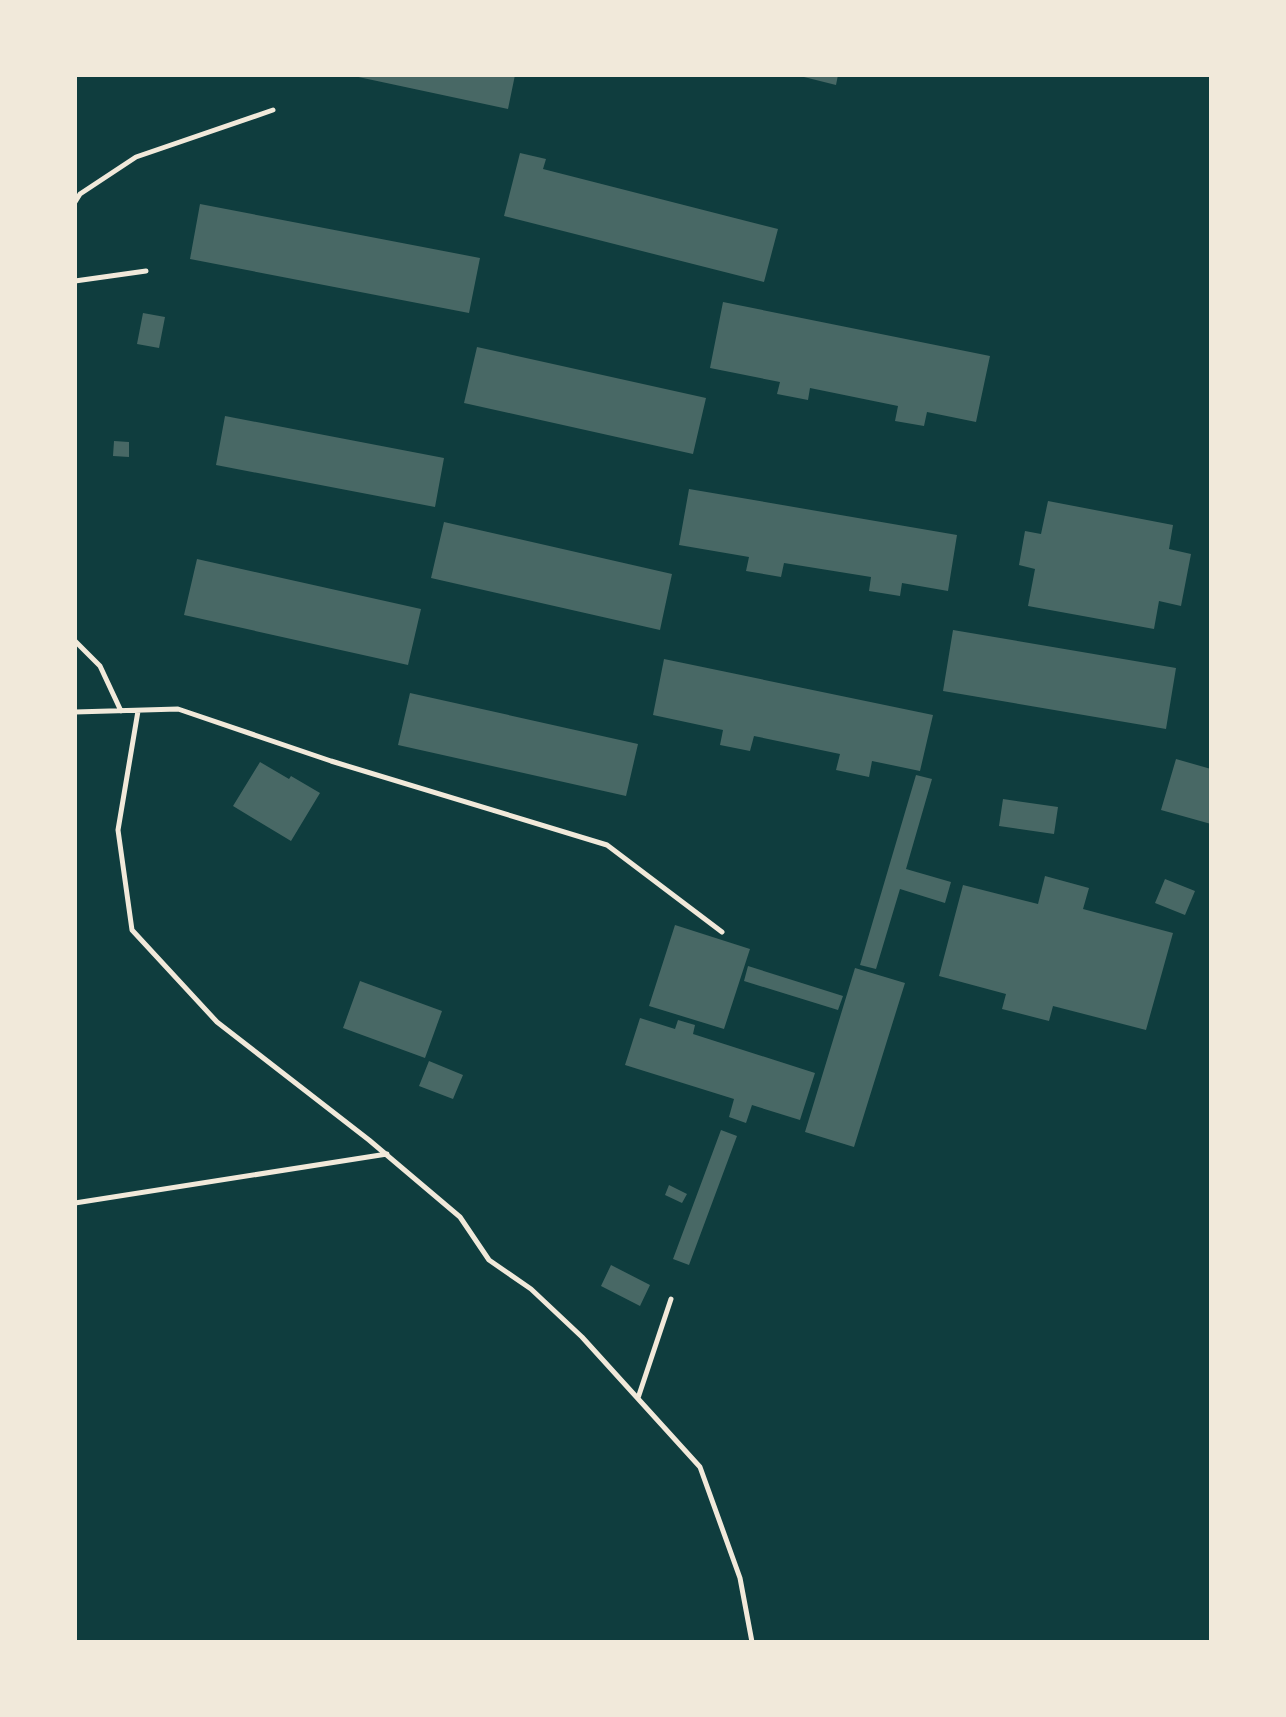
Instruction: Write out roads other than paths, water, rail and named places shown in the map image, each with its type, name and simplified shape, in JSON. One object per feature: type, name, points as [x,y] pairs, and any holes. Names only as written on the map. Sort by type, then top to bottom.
[{"type":"lane","points":[[75,202],[80,194],[136,157],[273,110]]},
{"type":"lane","points":[[75,281],[146,271]]},
{"type":"lane","points":[[75,641],[100,666],[121,711]]},
{"type":"lane","points":[[75,712],[178,709],[331,761],[607,845],[722,932]]},
{"type":"lane","points":[[138,711],[118,830],[132,930],[217,1022],[387,1154],[460,1217],[489,1260],[531,1289],[582,1337],[700,1467],[740,1578],[752,1642]]},
{"type":"lane","points":[[75,1203],[387,1154]]},
{"type":"lane","points":[[638,1398],[671,1299]]}]
